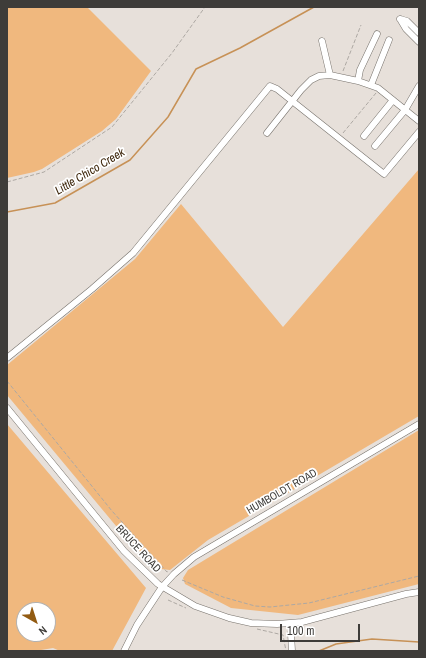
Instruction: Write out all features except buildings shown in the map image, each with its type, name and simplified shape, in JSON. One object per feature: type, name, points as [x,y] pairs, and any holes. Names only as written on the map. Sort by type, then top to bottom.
[{"type":"street","points":[[419,33],[407,21],[400,19],[406,29],[419,42]]},
{"type":"street","points":[[358,81],[360,70],[377,34]]},
{"type":"street","points":[[371,85],[389,40]]},
{"type":"street","points":[[322,42],[330,75]]},
{"type":"street","points":[[267,133],[311,80],[319,76],[330,75],[358,81],[378,88],[419,121]]},
{"type":"street","points":[[7,358],[98,284],[133,253],[270,86],[274,86],[384,174],[419,132]]},
{"type":"street","points":[[375,146],[405,110],[419,86]]},
{"type":"street","points":[[364,136],[393,100]]},
{"type":"street","name":"BRUCE ROAD","points":[[7,408],[124,551],[143,571],[162,587],[195,606],[229,618],[252,623],[277,624],[335,614],[406,594],[419,592]]},
{"type":"street","name":"HUMBOLDT ROAD","points":[[124,651],[137,625],[162,587],[174,574],[194,557],[216,542],[419,424]]},
{"type":"street","points":[[292,622],[292,651]]},
{"type":"path","points":[[7,182],[44,172],[112,127],[172,53],[205,7]]},
{"type":"path","points":[[342,71],[361,25]]},
{"type":"path","points":[[343,133],[378,91]]},
{"type":"path","points":[[7,381],[112,511],[167,572]]},
{"type":"path","points":[[182,580],[223,598],[255,606],[270,607],[309,603],[419,576]]},
{"type":"path","points":[[279,634],[283,635],[285,639],[286,651]]},
{"type":"shaded area","points":[[7,7],[87,7],[151,71],[116,119],[102,131],[42,169],[7,178]]},
{"type":"shaded area","points":[[419,169],[419,416],[208,540],[170,570],[161,569],[131,544],[7,395],[7,365],[135,259],[181,204],[283,327]]},
{"type":"shaded area","points":[[7,424],[146,588],[112,651],[60,651],[53,648],[35,651],[7,651]]},
{"type":"shaded area","points":[[419,430],[419,584],[298,615],[231,608],[185,584],[183,578],[188,570]]},
{"type":"waterway","name":"Little Chico Creek","points":[[7,212],[55,203],[130,160],[168,117],[196,69],[240,48],[314,7]]},
{"type":"waterway","points":[[319,651],[336,644],[372,639],[419,642]]}]
